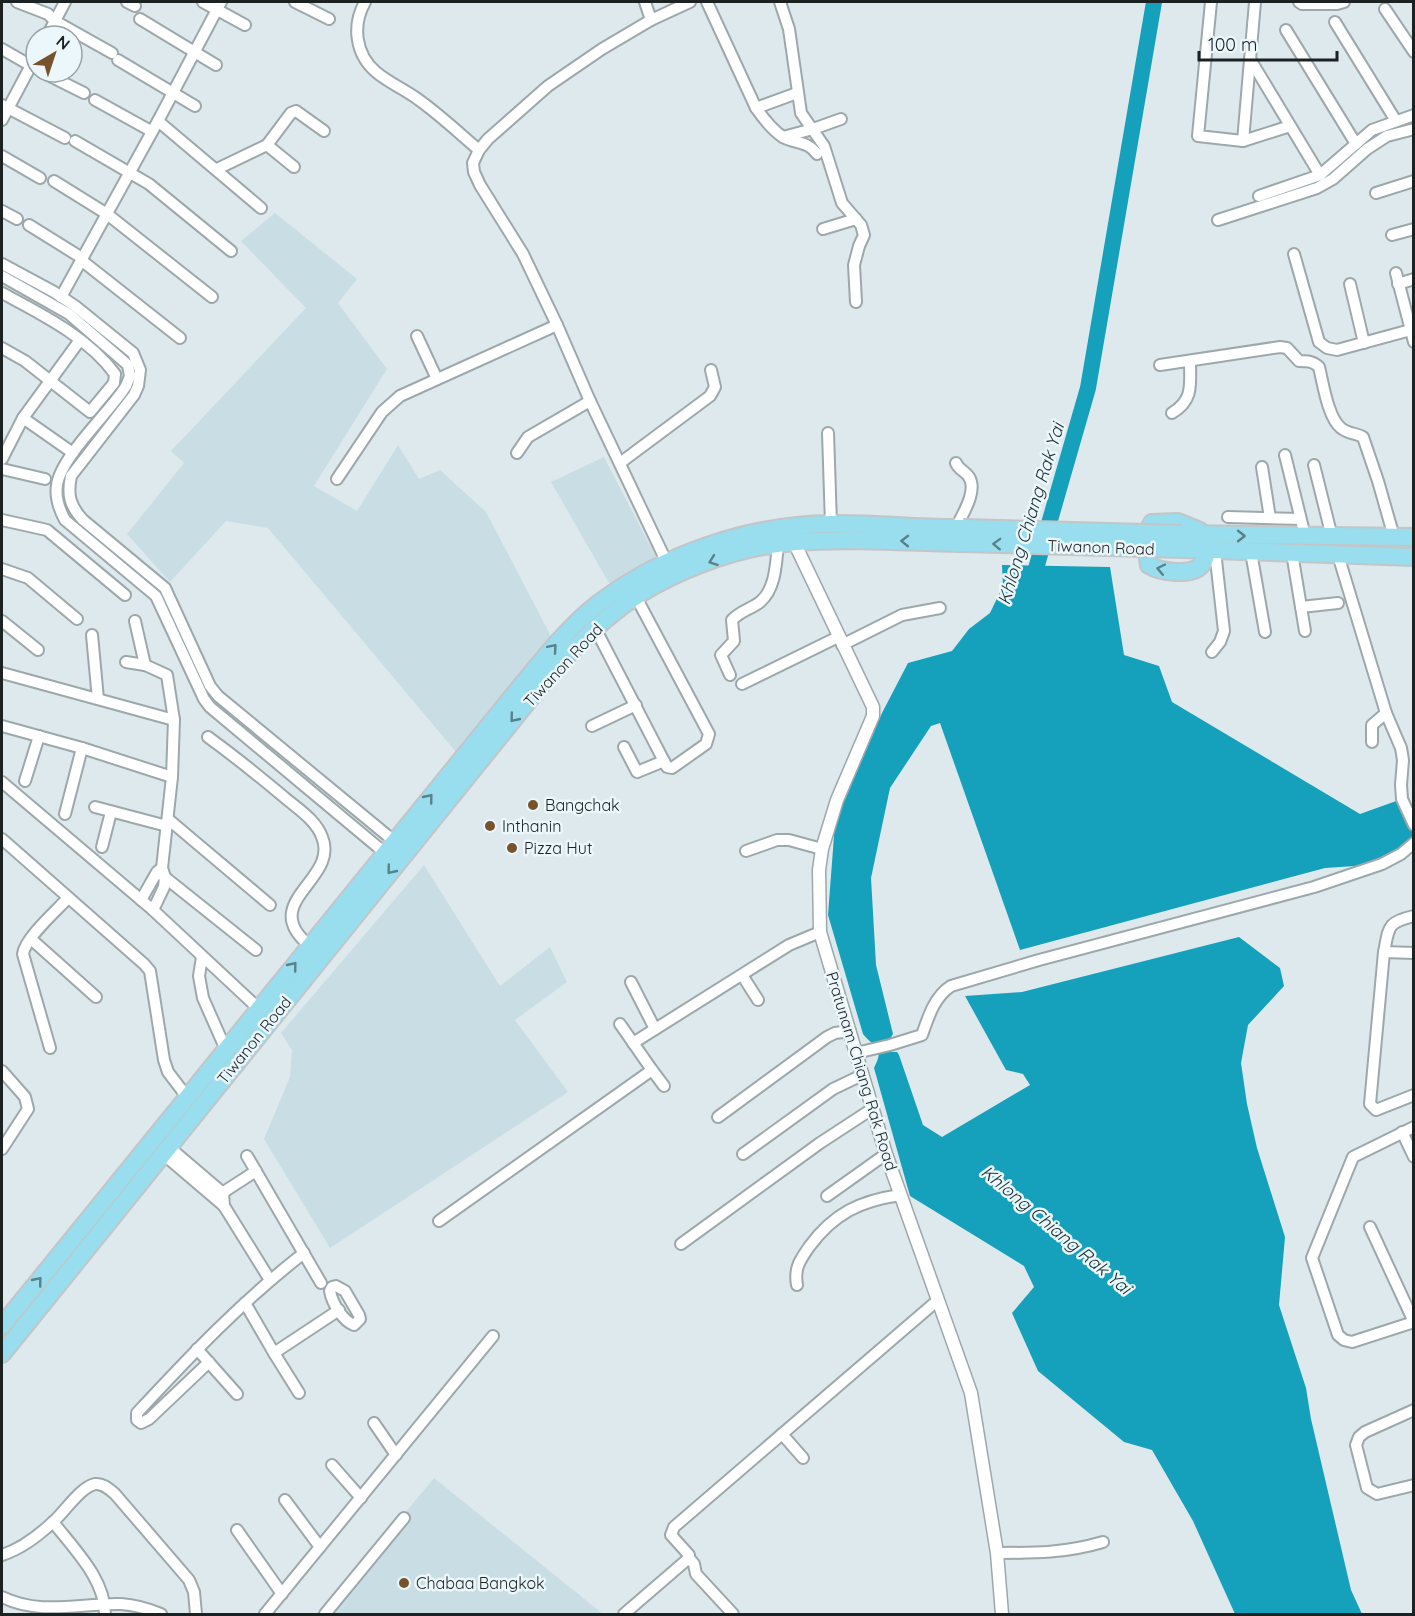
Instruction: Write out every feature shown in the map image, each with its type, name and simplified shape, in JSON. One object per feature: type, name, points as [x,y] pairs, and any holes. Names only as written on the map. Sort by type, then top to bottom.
[{"type":"main road","name":"Tiwanon Road","points":[[162,1146],[187,1097],[542,660],[597,604],[626,585],[668,563],[746,534],[773,529],[831,524],[961,533],[1182,542],[1251,552],[1413,557]]},
{"type":"main road","name":"Tiwanon Road","points":[[2,1326],[140,1168],[162,1146],[513,719],[561,662],[595,628],[636,597],[686,571],[753,549],[786,543],[961,533]]},
{"type":"main road","name":"Tiwanon Road","points":[[1211,545],[1305,536],[1413,537]]},
{"type":"main road","name":"Tiwanon Road","points":[[2,1354],[140,1168]]},
{"type":"street","points":[[17,2],[48,14],[55,21],[195,106]]},
{"type":"street","points":[[53,24],[65,2]]},
{"type":"street","points":[[202,2],[218,6],[245,26]]},
{"type":"street","points":[[296,2],[329,19]]},
{"type":"street","points":[[365,2],[356,30],[358,45],[365,58],[376,72],[420,100],[479,150]]},
{"type":"street","points":[[645,2],[651,20]]},
{"type":"street","points":[[668,563],[523,254],[474,172],[473,163],[479,150],[488,140],[548,86],[602,49],[651,20],[690,2]]},
{"type":"street","points":[[707,2],[756,108],[774,130],[783,136],[810,145],[818,154]]},
{"type":"street","points":[[780,2],[789,29],[801,113],[824,146],[834,174],[836,188],[843,203],[861,225],[864,235],[855,265],[856,302]]},
{"type":"street","points":[[1211,2],[1198,136],[1243,141],[1290,126]]},
{"type":"street","points":[[1243,141],[1255,2]]},
{"type":"street","points":[[1299,2],[1302,4],[1344,2]]},
{"type":"street","points":[[62,297],[218,6]]},
{"type":"street","points":[[1385,9],[1413,52]]},
{"type":"street","points":[[140,19],[216,65]]},
{"type":"street","points":[[1335,22],[1396,121]]},
{"type":"street","points":[[1286,30],[1356,144]]},
{"type":"street","points":[[2,50],[24,62]]},
{"type":"street","points":[[1250,59],[1320,175]]},
{"type":"street","points":[[2,120],[4,107],[24,79]]},
{"type":"street","points":[[66,84],[84,93]]},
{"type":"street","points":[[756,108],[797,93]]},
{"type":"street","points":[[95,100],[151,131]]},
{"type":"street","points":[[4,107],[70,140],[149,184],[231,251]]},
{"type":"street","points":[[217,169],[267,145],[291,113],[296,111],[324,131]]},
{"type":"street","points":[[1259,196],[1320,175],[1372,130],[1413,115]]},
{"type":"street","points":[[783,136],[841,119]]},
{"type":"street","points":[[158,120],[261,208]]},
{"type":"street","points":[[1218,220],[1317,188],[1333,179],[1367,149],[1387,136],[1413,129]]},
{"type":"street","points":[[267,145],[294,167]]},
{"type":"street","points":[[2,156],[40,178]]},
{"type":"street","points":[[54,181],[107,214],[212,297]]},
{"type":"street","points":[[1376,193],[1413,181]]},
{"type":"street","points":[[2,211],[17,219]]},
{"type":"street","points":[[823,229],[856,219]]},
{"type":"street","points":[[29,225],[82,259],[180,338]]},
{"type":"street","points":[[1392,235],[1413,228]]},
{"type":"street","points":[[1294,254],[1319,342],[1327,348],[1337,350],[1412,329]]},
{"type":"street","points":[[2,264],[62,297],[133,353],[140,370],[134,395],[71,476],[69,499],[73,510],[165,588],[210,686],[218,696],[389,847]]},
{"type":"street","points":[[2,276],[69,314],[128,365],[130,376],[126,386],[64,465],[57,485],[61,512],[72,527],[156,596],[204,699],[210,707],[389,847]]},
{"type":"street","points":[[1413,279],[1397,278],[1412,329],[1413,342]]},
{"type":"street","points":[[1350,284],[1364,343]]},
{"type":"street","points":[[2,293],[80,340],[115,374],[114,383],[90,412],[25,361],[2,348]]},
{"type":"street","points":[[337,479],[382,412],[400,396],[557,325]]},
{"type":"street","points":[[417,336],[436,379]]},
{"type":"street","points":[[2,459],[23,418],[80,340]]},
{"type":"street","points":[[1160,365],[1280,347],[1287,348],[1299,361],[1312,361],[1319,367],[1326,395],[1338,426],[1363,437],[1394,537]]},
{"type":"street","points":[[1172,413],[1181,408],[1190,391],[1190,361]]},
{"type":"street","points":[[620,464],[710,396],[715,387],[711,370]]},
{"type":"street","points":[[517,453],[528,437],[590,401]]},
{"type":"street","points":[[23,418],[73,453]]},
{"type":"street","points":[[828,433],[831,524]]},
{"type":"street","points":[[1285,455],[1305,536]]},
{"type":"street","points":[[956,463],[959,469],[970,478],[972,486],[961,533]]},
{"type":"street","points":[[1314,465],[1332,537]]},
{"type":"street","points":[[1262,467],[1270,518]]},
{"type":"street","points":[[2,469],[45,479]]},
{"type":"street","points":[[1228,517],[1300,519]]},
{"type":"street","points":[[2,520],[47,530],[125,595]]},
{"type":"street","points":[[730,675],[721,655],[734,641],[732,620],[766,596],[786,543]]},
{"type":"street","name":"Pratunam Chiang Rak Road","points":[[786,543],[873,707],[873,716],[837,800],[822,849],[819,870],[820,932],[886,1154],[971,1393],[986,1472],[997,1553],[1002,1614]]},
{"type":"street","points":[[1211,545],[1224,631],[1220,642],[1212,652]]},
{"type":"street","points":[[1251,552],[1265,632]]},
{"type":"street","points":[[1292,554],[1305,631]]},
{"type":"street","points":[[1338,555],[1386,713],[1401,748],[1402,799],[1413,825]]},
{"type":"street","points":[[2,569],[28,578],[77,619]]},
{"type":"street","points":[[595,628],[667,767],[672,768],[706,744],[709,734],[636,597]]},
{"type":"street","points":[[1301,607],[1338,603]]},
{"type":"street","points":[[742,684],[888,620],[940,608]]},
{"type":"street","points":[[2,621],[38,650]]},
{"type":"street","points":[[135,621],[145,665]]},
{"type":"street","points":[[92,635],[98,699]]},
{"type":"street","points":[[126,662],[145,665],[167,675],[174,720],[172,777],[161,872],[164,886],[153,910]]},
{"type":"street","points":[[2,673],[174,720]]},
{"type":"street","points":[[592,726],[636,705]]},
{"type":"street","points":[[1372,742],[1372,725],[1386,713]]},
{"type":"street","points":[[2,726],[82,748],[172,777]]},
{"type":"street","points":[[25,781],[39,736]]},
{"type":"street","points":[[208,737],[247,765],[315,824],[323,837],[325,847],[321,863],[295,902],[290,915],[296,932],[310,945]]},
{"type":"street","points":[[624,747],[637,772],[664,761]]},
{"type":"street","points":[[65,814],[82,748]]},
{"type":"street","points":[[2,782],[153,910],[258,1009]]},
{"type":"street","points":[[94,807],[168,823],[270,905]]},
{"type":"street","points":[[102,847],[111,812]]},
{"type":"street","points":[[2,839],[150,971],[164,1060],[168,1072],[187,1097]]},
{"type":"street","points":[[746,851],[777,840],[789,840],[822,849]]},
{"type":"street","points":[[856,1053],[890,1046],[922,1035],[942,992],[951,986],[1314,886],[1382,864],[1413,843]]},
{"type":"street","points":[[141,900],[161,872]]},
{"type":"street","points":[[161,872],[256,950]]},
{"type":"street","points":[[50,1047],[23,954],[31,939],[68,898]]},
{"type":"street","points":[[1413,916],[1397,919],[1391,924],[1384,952],[1370,1104],[1376,1110],[1413,1095]]},
{"type":"street","points":[[633,1043],[789,945],[820,932]]},
{"type":"street","points":[[31,939],[96,997]]},
{"type":"street","points":[[1384,952],[1413,954]]},
{"type":"street","points":[[202,957],[199,976],[203,998],[226,1050]]},
{"type":"street","points":[[742,975],[758,1000]]},
{"type":"street","points":[[631,982],[655,1029]]},
{"type":"street","points":[[620,1024],[664,1086]]},
{"type":"street","points":[[718,1117],[827,1037],[835,1033],[850,1031]]},
{"type":"street","points":[[439,1221],[652,1070]]},
{"type":"street","points":[[2,1071],[26,1097],[28,1108],[2,1149]]},
{"type":"street","points":[[743,1154],[833,1089],[862,1075]]},
{"type":"street","points":[[681,1245],[820,1143],[872,1109]]},
{"type":"street","points":[[1370,1227],[1413,1322],[1352,1342],[1338,1335],[1312,1258],[1353,1157],[1413,1127]]},
{"type":"street","points":[[1402,1132],[1413,1157]]},
{"type":"street","points":[[162,1146],[218,1195],[270,1280]]},
{"type":"street","points":[[827,1196],[886,1154]]},
{"type":"street","points":[[247,1156],[321,1283]]},
{"type":"street","points":[[218,1195],[256,1171]]},
{"type":"street","points":[[797,1285],[796,1266],[830,1222],[844,1212],[877,1198],[900,1195]]},
{"type":"street","points":[[209,1362],[149,1419],[141,1423],[137,1420],[137,1413],[197,1349],[270,1280],[304,1253]]},
{"type":"street","points":[[733,1614],[696,1574],[689,1555],[671,1534],[672,1529],[938,1300]]},
{"type":"street","points":[[245,1303],[299,1393]]},
{"type":"street","points":[[274,1353],[339,1310]]},
{"type":"street","points":[[265,1614],[493,1336]]},
{"type":"street","points":[[197,1349],[237,1394]]},
{"type":"street","points":[[1413,1410],[1365,1432],[1359,1437],[1356,1445],[1367,1488],[1372,1492],[1377,1494],[1413,1485]]},
{"type":"street","points":[[374,1423],[396,1455]]},
{"type":"street","points":[[782,1434],[803,1458]]},
{"type":"street","points":[[332,1465],[361,1498]]},
{"type":"street","points":[[2,1555],[30,1541],[53,1522],[84,1489],[95,1484],[108,1488],[189,1580],[194,1592],[196,1614]]},
{"type":"street","points":[[285,1500],[320,1547]]},
{"type":"street","points":[[325,1614],[404,1518]]},
{"type":"street","points":[[53,1522],[101,1589],[105,1610]]},
{"type":"street","points":[[237,1530],[282,1594]]},
{"type":"street","points":[[997,1553],[1049,1553],[1077,1550],[1103,1542]]},
{"type":"street","points":[[624,1614],[689,1558]]},
{"type":"street","points":[[2,1598],[26,1605],[60,1609],[105,1610],[122,1604],[161,1614]]},
{"type":"shaded area","points":[[275,213],[357,279],[338,303],[387,369],[314,486],[357,511],[398,445],[419,479],[440,470],[486,512],[553,640],[456,752],[268,528],[226,521],[170,582],[127,534],[184,463],[171,451],[306,308],[241,241]]},
{"type":"shaded area","points":[[604,457],[660,565],[613,590],[551,482]]},
{"type":"shaded area","points":[[424,865],[500,986],[550,947],[567,982],[515,1020],[568,1092],[330,1248],[264,1139],[290,1077],[292,1050],[281,1033]]},
{"type":"shaded area","points":[[434,1478],[603,1614],[321,1614]]},
{"type":"water","points":[[1002,565],[1110,567],[1124,655],[1159,666],[1172,702],[1360,814],[1399,800],[1413,832],[1413,837],[1395,851],[1370,865],[1325,868],[1020,950],[940,723],[931,726],[890,788],[871,878],[876,965],[893,1034],[888,1042],[891,1052],[897,1052],[899,1055],[923,1125],[942,1137],[1030,1085],[1023,1074],[1006,1070],[965,996],[1022,992],[1239,937],[1280,968],[1284,986],[1248,1025],[1241,1063],[1257,1148],[1285,1237],[1279,1305],[1306,1388],[1311,1419],[1351,1590],[1362,1614],[1235,1614],[1193,1521],[1152,1450],[1124,1442],[1038,1371],[1012,1313],[1034,1287],[1024,1266],[910,1196],[874,1068],[879,1055],[878,1050],[863,1034],[828,915],[835,823],[882,713],[908,663],[952,651],[969,629],[990,613],[1003,586]]},
{"type":"waterway","name":"Khlong Chiang Rak Yai","points":[[1031,586],[1088,388],[1154,2]]},
{"type":"place","name":"Bangchak","points":[[533,805]]},
{"type":"place","name":"Inthanin","points":[[490,826]]},
{"type":"place","name":"Pizza Hut","points":[[512,848]]},
{"type":"place","name":"Chabaa Bangkok","points":[[404,1583]]}]
